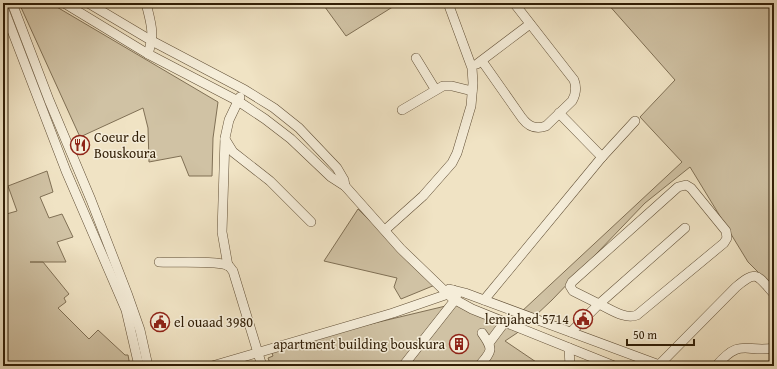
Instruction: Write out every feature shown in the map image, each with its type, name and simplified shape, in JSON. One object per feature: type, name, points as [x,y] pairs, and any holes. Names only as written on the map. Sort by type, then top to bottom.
[{"type":"street","points":[[12,3],[49,100],[91,200],[127,293],[140,330],[148,366]]},
{"type":"street","points":[[64,3],[148,54],[238,101],[278,129],[331,177],[345,186],[385,230],[400,250],[441,287],[454,294],[472,309],[614,366]]},
{"type":"street","points":[[88,3],[152,41],[245,90],[274,108],[299,128],[337,168],[344,180],[345,186]]},
{"type":"street","points":[[146,3],[152,27],[152,41],[148,54]]},
{"type":"street","points":[[385,230],[423,196],[452,164],[459,147],[471,106],[472,68],[448,3]]},
{"type":"street","points":[[482,61],[526,124],[532,127],[546,126],[572,101],[576,87],[574,80],[514,3]]},
{"type":"street","points":[[3,7],[66,171],[126,310],[139,366]]},
{"type":"street","points":[[472,68],[530,24]]},
{"type":"street","points":[[416,58],[435,89]]},
{"type":"street","points":[[402,110],[435,89],[448,85],[472,91]]},
{"type":"street","points":[[245,90],[229,120],[225,138],[222,232],[228,266],[233,272],[262,366]]},
{"type":"street","points":[[559,113],[602,157]]},
{"type":"street","points":[[484,300],[602,157],[635,121]]},
{"type":"street","points":[[225,138],[233,152],[270,181],[311,222]]},
{"type":"street","points":[[682,185],[689,186],[726,231],[727,238],[724,243],[637,315],[627,316],[599,304],[573,290],[570,286],[572,282],[678,187],[682,185]]},
{"type":"street","points":[[571,332],[599,304],[686,228]]},
{"type":"street","points":[[159,262],[212,263],[228,266]]},
{"type":"street","points":[[212,366],[454,294],[484,300],[659,366],[736,287],[748,277],[752,276],[758,278],[774,294]]},
{"type":"street","points":[[404,366],[454,294]]},
{"type":"street","points":[[490,343],[504,323]]},
{"type":"street","points":[[479,366],[490,354],[491,349],[490,343],[482,333]]},
{"type":"street","points":[[569,348],[570,366]]},
{"type":"street","points":[[716,366],[733,350],[742,348],[774,348]]},
{"type":"shaded area","points":[[19,3],[50,3],[218,102],[213,138],[212,176],[189,176],[181,156],[149,162],[148,128],[143,108],[80,137]]},
{"type":"shaded area","points":[[322,3],[399,3],[346,36]]},
{"type":"shaded area","points":[[607,3],[774,3],[774,288],[748,262],[690,167],[645,203],[552,300],[517,333],[505,341],[542,366],[271,366],[268,358],[273,356],[270,348],[454,304],[506,326],[682,162],[640,117],[675,80]]},
{"type":"shaded area","points":[[47,171],[53,192],[40,197],[49,218],[62,214],[73,237],[57,242],[66,262],[43,262],[69,294],[64,298],[66,302],[58,308],[89,339],[98,330],[125,355],[128,355],[130,366],[6,366],[3,358],[3,215],[17,211],[8,186]]},
{"type":"shaded area","points":[[358,209],[435,285],[401,299],[394,287],[397,278],[324,261]]},
{"type":"place","name":"Coeur de Bouskoura","points":[[80,145]]},
{"type":"place","name":"lemjahed 5714","points":[[583,319]]},
{"type":"place","name":"el ouaad 3980","points":[[160,322]]},
{"type":"place","name":"apartment building bouskura","points":[[459,344]]}]
